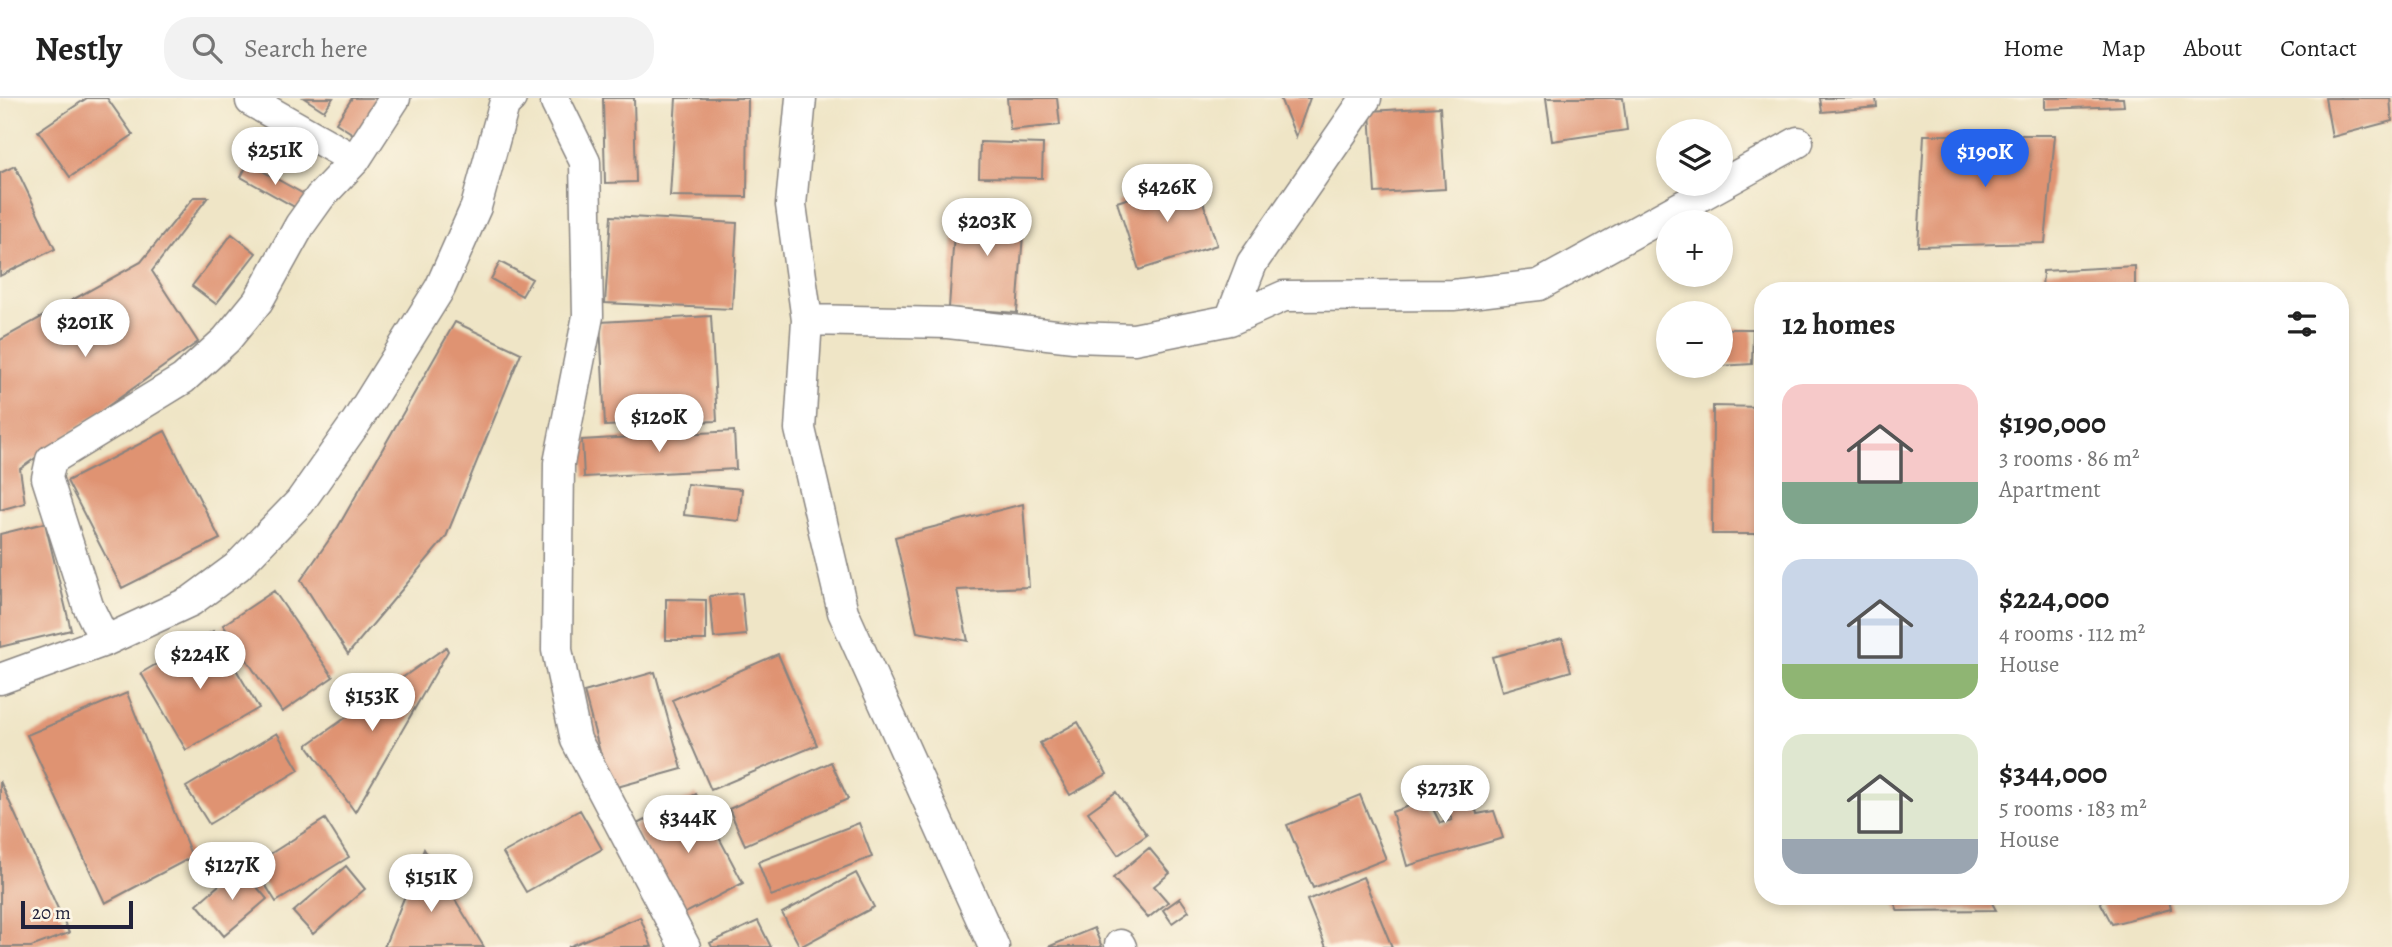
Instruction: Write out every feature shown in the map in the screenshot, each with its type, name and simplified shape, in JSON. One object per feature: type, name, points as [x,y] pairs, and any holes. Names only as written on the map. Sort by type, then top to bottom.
[{"type":"street","points":[[106,641],[88,606],[47,478],[51,460],[183,379],[226,340],[258,301],[300,225],[320,197],[355,160],[395,98]]},
{"type":"street","points":[[802,98],[791,205],[807,320],[800,429],[843,612],[994,947]]},
{"type":"street","points":[[1230,320],[1252,263],[1366,98]]},
{"type":"street","points":[[0,679],[106,641],[191,601],[237,567],[300,502],[357,421],[440,288],[476,207],[502,100],[560,101],[585,162],[588,316],[559,463],[557,650],[576,740],[685,947]]},
{"type":"street","points":[[251,102],[355,160]]},
{"type":"street","points":[[807,320],[948,323],[1074,337],[1134,339],[1230,320],[1284,296],[1453,295],[1539,285],[1798,142]]},
{"type":"building","points":[[87,98],[107,98],[133,135],[70,177],[38,131]]},
{"type":"building","points":[[304,98],[333,98],[324,111]]},
{"type":"building","points":[[352,98],[382,98],[358,137],[336,123]]},
{"type":"building","points":[[603,98],[634,98],[636,182],[605,183]]},
{"type":"building","points":[[676,98],[748,98],[747,197],[670,196]]},
{"type":"building","points":[[1007,98],[1057,98],[1060,125],[1010,130]]},
{"type":"building","points":[[1280,98],[1310,98],[1296,137]]},
{"type":"building","points":[[1546,98],[1623,98],[1627,130],[1552,141]]},
{"type":"building","points":[[1820,98],[1876,98],[1877,107],[1822,112]]},
{"type":"building","points":[[2045,98],[2123,98],[2124,106],[2045,109]]},
{"type":"building","points":[[2325,98],[2390,98],[2392,121],[2332,137]]},
{"type":"building","points":[[1440,107],[1445,189],[1375,193],[1370,111]]},
{"type":"building","points":[[1924,135],[2055,135],[2045,243],[1918,246]]},
{"type":"building","points":[[980,142],[1043,144],[1042,178],[979,177]]},
{"type":"building","points":[[248,163],[309,197],[302,211],[241,177]]},
{"type":"building","points":[[15,166],[55,249],[0,276],[0,173]]},
{"type":"building","points":[[1195,177],[1217,245],[1139,270],[1117,202]]},
{"type":"building","points":[[194,197],[208,197],[152,271],[198,342],[20,469],[25,503],[0,510],[0,340],[141,262]]},
{"type":"building","points":[[956,203],[1025,208],[1017,313],[949,308]]},
{"type":"building","points":[[611,216],[737,223],[732,309],[605,303]]},
{"type":"building","points":[[232,234],[256,253],[216,304],[192,286]]},
{"type":"building","points":[[500,262],[532,279],[522,296],[491,279]]},
{"type":"building","points":[[2135,266],[2135,282],[2042,282],[2043,271]]},
{"type":"building","points":[[711,316],[717,421],[605,426],[600,322]]},
{"type":"building","points":[[455,322],[521,353],[446,537],[348,654],[301,580],[338,527]]},
{"type":"building","points":[[1733,329],[1753,329],[1752,364],[1733,365]]},
{"type":"building","points":[[1713,406],[1754,407],[1754,534],[1712,534]]},
{"type":"building","points":[[165,431],[220,539],[122,588],[67,481]]},
{"type":"building","points":[[734,431],[736,469],[584,477],[582,440]]},
{"type":"building","points":[[687,484],[742,489],[739,521],[684,515]]},
{"type":"building","points":[[1023,504],[1029,587],[957,590],[968,641],[917,632],[895,537]]},
{"type":"building","points":[[45,523],[71,630],[0,647],[0,534]]},
{"type":"building","points":[[274,591],[333,677],[282,712],[223,625]]},
{"type":"building","points":[[742,593],[746,635],[714,638],[710,596]]},
{"type":"building","points":[[666,599],[706,600],[706,640],[666,640]]},
{"type":"building","points":[[213,631],[259,708],[186,750],[141,673]]},
{"type":"building","points":[[1562,638],[1571,671],[1502,691],[1492,657]]},
{"type":"building","points":[[446,647],[448,651],[355,812],[307,745]]},
{"type":"building","points":[[778,654],[817,745],[711,790],[672,700]]},
{"type":"building","points":[[655,672],[682,769],[610,789],[584,692]]},
{"type":"building","points":[[127,693],[192,857],[105,903],[27,735]]},
{"type":"building","points":[[1078,722],[1107,774],[1070,795],[1040,743]]},
{"type":"building","points":[[277,733],[299,770],[209,824],[186,787]]},
{"type":"building","points":[[831,762],[848,799],[745,845],[729,809]]},
{"type":"building","points":[[1468,776],[1477,814],[1494,811],[1503,838],[1407,866],[1392,812],[1428,799],[1440,823],[1452,820],[1439,786]]},
{"type":"building","points":[[0,781],[69,933],[31,947],[0,947]]},
{"type":"building","points":[[1116,792],[1147,835],[1118,855],[1088,812]]},
{"type":"building","points":[[696,794],[743,883],[680,916],[633,826]]},
{"type":"building","points":[[1360,795],[1386,859],[1313,888],[1287,825]]},
{"type":"building","points":[[580,810],[602,849],[526,892],[503,853]]},
{"type":"building","points":[[325,819],[349,857],[276,902],[253,865]]},
{"type":"building","points":[[859,823],[872,857],[771,896],[758,862]]},
{"type":"building","points":[[1149,848],[1170,873],[1154,886],[1168,902],[1148,918],[1113,878]]},
{"type":"building","points":[[424,849],[484,947],[384,947]]},
{"type":"building","points":[[346,866],[365,889],[313,934],[293,912]]},
{"type":"building","points":[[240,867],[267,899],[224,936],[197,904]]},
{"type":"building","points":[[856,873],[874,907],[800,947],[782,913]]},
{"type":"building","points":[[1363,877],[1392,947],[1326,947],[1307,900]]},
{"type":"building","points":[[1180,898],[1189,911],[1172,923],[1163,910]]},
{"type":"building","points":[[1895,905],[1993,905],[1996,910],[1898,911]]},
{"type":"building","points":[[2102,905],[2170,905],[2171,909],[2112,924]]},
{"type":"building","points":[[640,917],[652,947],[568,947]]},
{"type":"building","points":[[758,921],[771,947],[712,947],[710,943]]},
{"type":"building","points":[[1094,928],[1102,947],[1048,947]]}]
